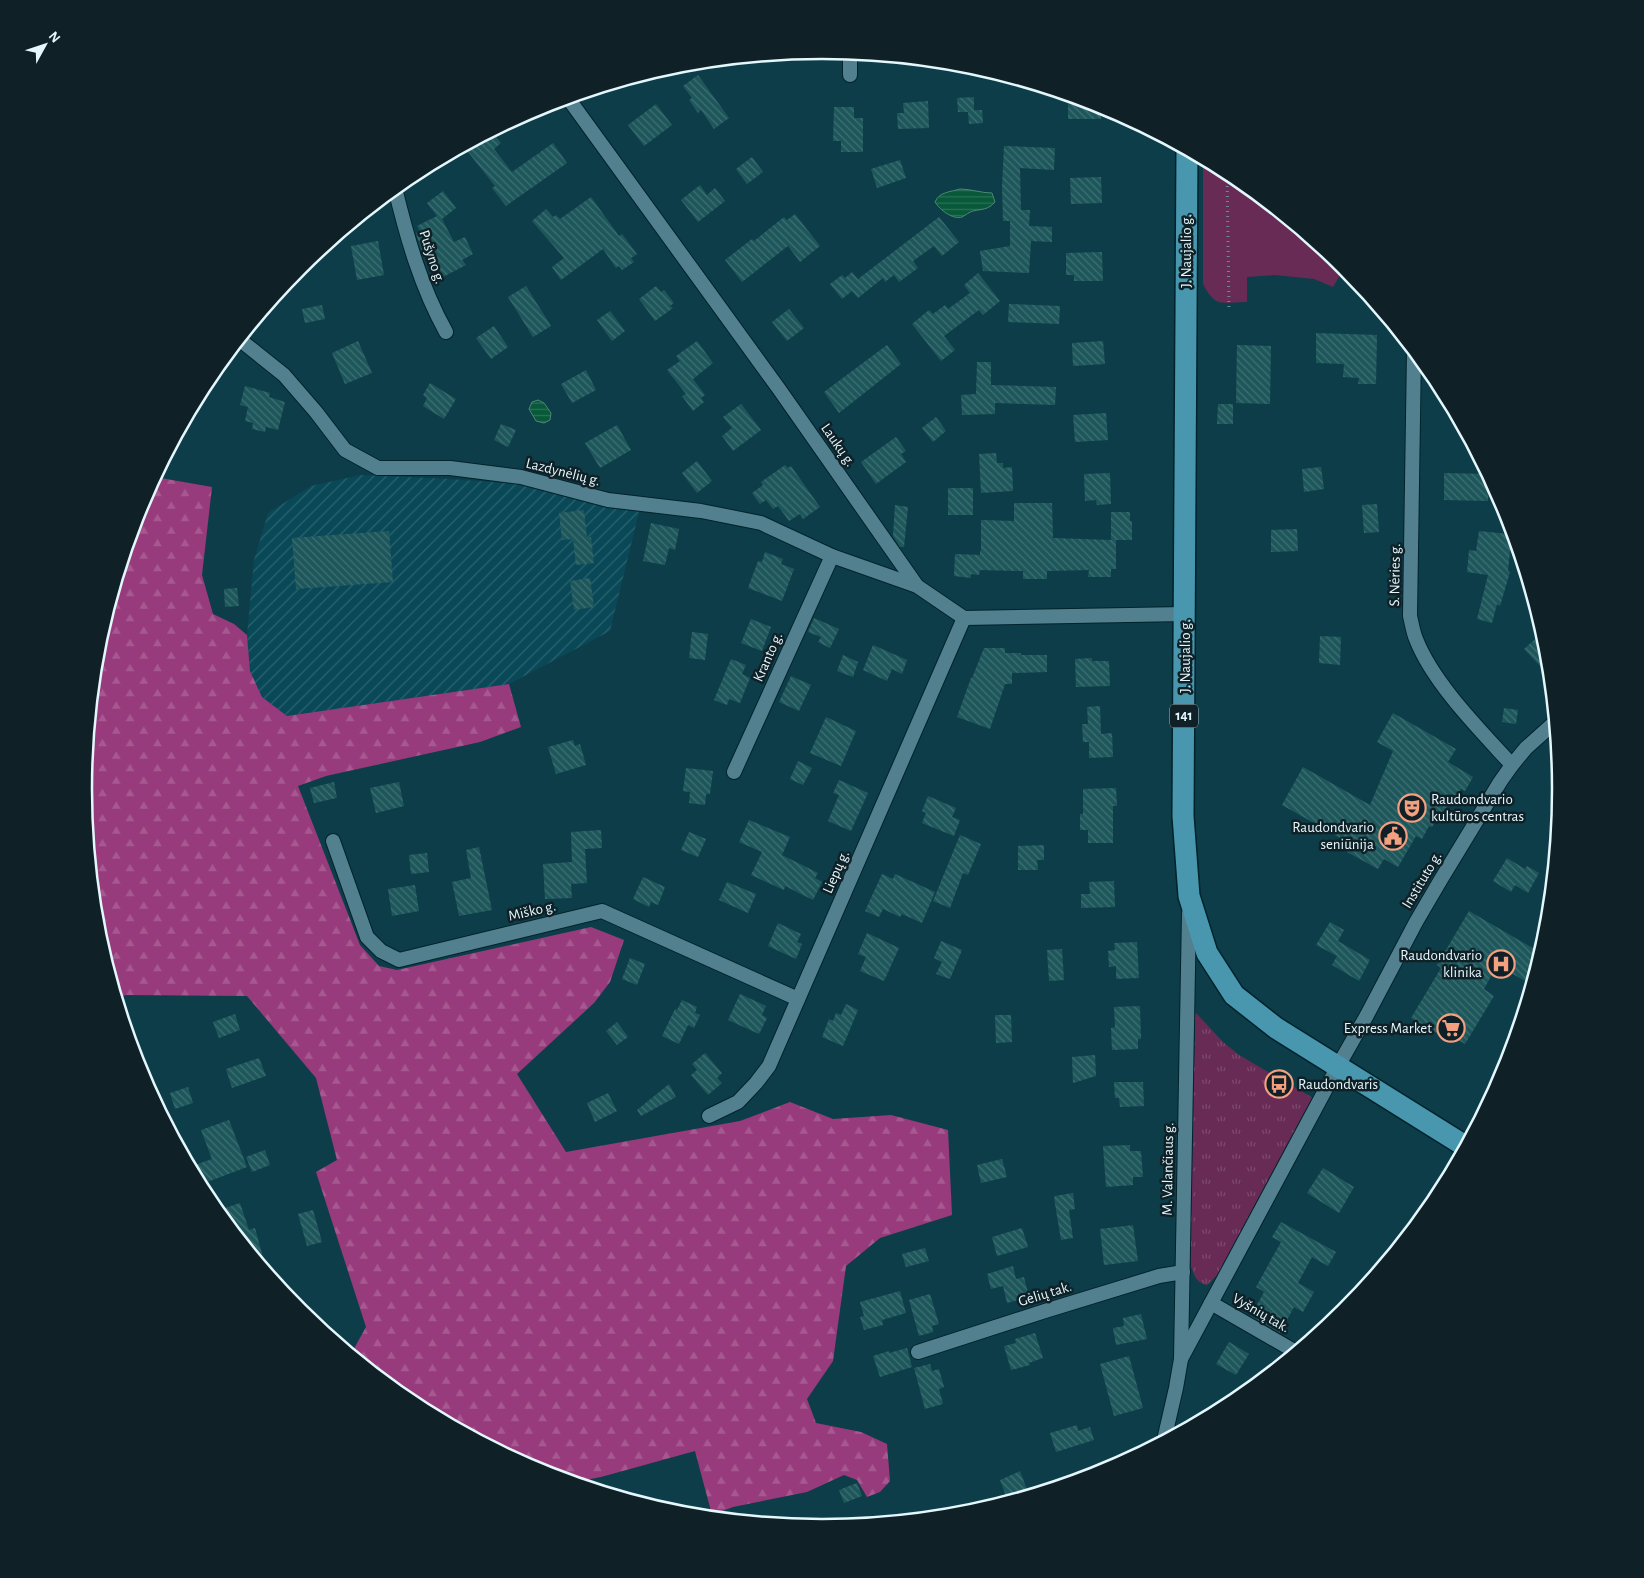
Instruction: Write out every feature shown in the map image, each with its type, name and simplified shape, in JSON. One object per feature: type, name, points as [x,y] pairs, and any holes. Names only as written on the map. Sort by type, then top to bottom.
[{"type":"main road","name":"J. Naujalio g.","points":[[1187,157],[1183,816],[1189,896],[1207,953],[1234,996],[1276,1028],[1337,1068],[1460,1143]]},
{"type":"street","points":[[850,60],[850,75]]},
{"type":"street","name":"Laukų g.","points":[[572,103],[779,389],[917,586],[964,618]]},
{"type":"street","name":"Pušyno g.","points":[[397,196],[410,246],[431,306],[446,332]]},
{"type":"street","name":"Lazdynėlių g.","points":[[244,343],[284,375],[345,450],[378,468],[450,468],[522,477],[608,500],[702,511],[761,523],[832,556],[917,586]]},
{"type":"street","name":"S. Nėries g.","points":[[1414,362],[1410,616],[1415,638],[1428,664],[1450,694],[1512,765]]},
{"type":"street","name":"Kranto g.","points":[[734,772],[832,556]]},
{"type":"street","points":[[964,618],[1185,614]]},
{"type":"street","name":"Liepų g.","points":[[709,1116],[738,1102],[769,1066],[964,618]]},
{"type":"street","name":"Instituto g.","points":[[1181,1359],[1337,1068],[1368,1015],[1416,922],[1500,782],[1526,748],[1550,727]]},
{"type":"street","name":"Miško g.","points":[[333,841],[367,937],[381,951],[399,960],[602,911],[798,999]]},
{"type":"street","name":"M. Valančiaus g.","points":[[1166,1433],[1181,1359],[1189,896]]},
{"type":"street","name":"Gėlių tak.","points":[[918,1352],[1159,1276],[1183,1272]]},
{"type":"street","name":"Vyšnių tak.","points":[[1211,1303],[1290,1349]]},
{"type":"path","points":[[1227,181],[1229,311]]},
{"type":"shaded area","points":[[960,189],[992,193],[995,202],[987,208],[972,211],[962,217],[951,216],[943,211],[935,202],[942,194]]},
{"type":"shaded area","points":[[538,400],[544,403],[551,413],[550,420],[544,423],[536,421],[529,409],[532,402]]},
{"type":"shaded area","points":[[361,475],[518,484],[587,501],[640,508],[610,631],[509,684],[287,716],[262,697],[250,671],[247,635],[254,560],[268,513],[311,486]]},
{"type":"green space","points":[[1203,167],[1267,210],[1303,240],[1340,275],[1333,287],[1314,279],[1275,275],[1247,277],[1247,302],[1226,303],[1216,301],[1203,284]]},
{"type":"green space","points":[[161,478],[212,487],[202,575],[213,614],[234,624],[247,635],[250,671],[262,697],[287,716],[509,684],[521,727],[480,742],[326,776],[298,786],[360,945],[379,966],[397,970],[591,927],[624,940],[610,982],[594,1003],[517,1074],[566,1152],[740,1121],[790,1102],[833,1119],[891,1115],[948,1130],[952,1215],[880,1238],[846,1266],[833,1361],[807,1399],[816,1423],[861,1432],[887,1444],[890,1481],[880,1492],[867,1497],[857,1480],[844,1475],[807,1492],[733,1507],[720,1512],[711,1510],[695,1451],[586,1480],[543,1464],[499,1444],[416,1396],[354,1349],[366,1327],[316,1172],[337,1160],[316,1078],[247,996],[123,996],[117,978],[98,884],[93,837],[93,741],[106,647],[117,600],[147,510]]},
{"type":"green space","points":[[1196,1013],[1223,1042],[1239,1055],[1313,1098],[1218,1274],[1207,1285],[1199,1282],[1193,1273],[1190,1261]]},
{"type":"building","points":[[698,75],[729,118],[714,129],[701,110],[698,113],[689,100],[692,98],[683,86]]},
{"type":"building","points":[[974,97],[974,110],[982,110],[983,123],[969,124],[968,112],[958,112],[957,98]]},
{"type":"building","points":[[928,101],[929,128],[898,129],[897,113],[904,113],[903,103]]},
{"type":"building","points":[[1068,102],[1101,114],[1101,119],[1068,119]]},
{"type":"building","points":[[656,104],[672,125],[644,146],[628,125]]},
{"type":"building","points":[[834,107],[854,107],[854,118],[863,118],[863,152],[841,152],[841,141],[833,141]]},
{"type":"building","points":[[495,136],[501,143],[494,149],[512,172],[553,143],[567,163],[506,206],[492,188],[495,186],[469,151]]},
{"type":"building","points":[[1004,146],[1055,148],[1054,170],[1020,168],[1021,210],[1030,210],[1029,226],[1052,227],[1052,242],[1031,241],[1029,273],[983,271],[980,251],[1010,246],[1010,221],[1003,221]]},
{"type":"building","points":[[752,157],[763,172],[747,184],[736,169]]},
{"type":"building","points":[[900,160],[906,178],[877,188],[871,169]]},
{"type":"building","points":[[1101,177],[1102,203],[1071,204],[1070,178]]},
{"type":"building","points":[[700,185],[707,195],[715,188],[725,201],[698,222],[681,200]]},
{"type":"building","points":[[443,191],[456,208],[442,219],[454,242],[465,237],[473,254],[462,260],[466,265],[443,277],[432,254],[424,258],[416,233],[420,231],[417,226],[437,216],[427,203]]},
{"type":"building","points":[[591,197],[619,236],[622,234],[637,254],[631,258],[634,262],[622,270],[619,266],[616,268],[603,249],[561,280],[552,267],[564,258],[532,221],[546,209],[553,217],[556,215],[560,219]]},
{"type":"building","points":[[795,214],[820,246],[800,262],[788,246],[742,282],[725,260],[752,239],[754,241],[784,217],[787,220]]},
{"type":"building","points":[[939,217],[959,242],[942,256],[934,246],[913,261],[918,268],[899,282],[894,275],[885,282],[883,278],[858,298],[852,291],[842,299],[830,284],[842,275],[845,278],[852,272],[858,279]]},
{"type":"building","points":[[378,241],[384,275],[357,280],[351,246]]},
{"type":"building","points":[[1102,252],[1103,281],[1074,281],[1074,275],[1066,275],[1066,253]]},
{"type":"building","points":[[978,273],[1000,301],[983,315],[979,310],[944,336],[955,350],[941,361],[912,324],[929,310],[933,314],[945,305],[948,309],[970,293],[964,285]]},
{"type":"building","points":[[526,286],[551,326],[533,337],[508,297]]},
{"type":"building","points":[[656,286],[661,292],[664,290],[674,303],[670,306],[673,308],[655,321],[639,299]]},
{"type":"building","points":[[1009,304],[1060,306],[1059,324],[1008,322]]},
{"type":"building","points":[[322,305],[325,319],[305,323],[302,309]]},
{"type":"building","points":[[789,309],[804,328],[787,341],[772,322]]},
{"type":"building","points":[[610,311],[625,331],[612,341],[597,320]]},
{"type":"building","points":[[494,326],[508,347],[491,359],[476,338]]},
{"type":"building","points":[[1316,333],[1377,335],[1376,384],[1358,384],[1359,378],[1343,377],[1344,364],[1316,363]]},
{"type":"building","points":[[358,341],[372,373],[345,384],[332,353]]},
{"type":"building","points":[[697,341],[713,363],[693,379],[705,395],[701,398],[704,402],[693,411],[682,396],[686,394],[667,370],[680,361],[676,356]]},
{"type":"building","points":[[1103,341],[1105,364],[1073,366],[1072,343]]},
{"type":"building","points":[[887,345],[901,364],[839,413],[824,392]]},
{"type":"building","points":[[1237,345],[1271,346],[1270,404],[1236,403]]},
{"type":"building","points":[[977,362],[991,362],[991,385],[1056,387],[1055,405],[995,403],[995,414],[962,415],[961,395],[976,394]]},
{"type":"building","points":[[586,370],[596,390],[572,403],[561,384]]},
{"type":"building","points":[[430,383],[456,399],[444,419],[423,406],[427,398],[423,395]]},
{"type":"building","points":[[245,386],[270,393],[269,397],[285,402],[278,430],[266,427],[265,432],[252,429],[253,423],[245,421],[248,407],[240,405]]},
{"type":"building","points":[[741,404],[761,430],[733,451],[722,436],[732,428],[723,417]]},
{"type":"building","points":[[1218,404],[1233,404],[1233,424],[1217,424]]},
{"type":"building","points":[[1106,413],[1108,440],[1075,442],[1073,415]]},
{"type":"building","points":[[936,417],[946,431],[933,442],[922,428]]},
{"type":"building","points":[[501,424],[516,430],[508,447],[494,440]]},
{"type":"building","points":[[617,425],[631,450],[600,468],[585,443]]},
{"type":"building","points":[[896,437],[906,451],[901,454],[906,462],[876,484],[861,462]]},
{"type":"building","points":[[996,453],[997,463],[1003,463],[1003,468],[1012,467],[1013,491],[981,493],[979,454]]},
{"type":"building","points":[[697,461],[712,481],[697,493],[682,473]]},
{"type":"building","points":[[785,465],[788,468],[791,466],[820,507],[803,519],[800,514],[789,521],[778,506],[773,509],[766,500],[760,504],[752,493],[763,485],[761,482]]},
{"type":"building","points":[[1321,467],[1324,489],[1304,492],[1302,469]]},
{"type":"building","points":[[1110,473],[1111,504],[1097,505],[1096,500],[1085,501],[1084,474]]},
{"type":"building","points":[[1444,473],[1481,474],[1488,491],[1488,501],[1444,500]]},
{"type":"building","points":[[948,488],[973,488],[973,515],[948,515]]},
{"type":"building","points":[[1014,503],[1052,503],[1053,538],[1111,540],[1111,512],[1130,512],[1132,540],[1116,540],[1116,569],[1111,569],[1111,577],[1088,577],[1089,570],[1047,571],[1047,579],[1023,579],[1023,571],[980,570],[979,575],[971,574],[971,578],[954,576],[955,554],[980,555],[981,520],[1014,521]]},
{"type":"building","points":[[1377,504],[1379,532],[1364,533],[1362,505]]},
{"type":"building","points":[[895,505],[908,507],[904,547],[900,547],[893,536]]},
{"type":"building","points":[[584,510],[587,538],[591,537],[594,563],[576,565],[573,539],[562,540],[559,513]]},
{"type":"building","points":[[651,523],[679,529],[675,550],[669,548],[665,565],[643,561]]},
{"type":"building","points":[[1297,529],[1298,551],[1271,552],[1271,530]]},
{"type":"building","points":[[389,531],[393,582],[296,589],[292,538]]},
{"type":"building","points":[[1479,531],[1506,534],[1507,542],[1510,547],[1508,571],[1510,572],[1500,606],[1497,604],[1492,623],[1477,619],[1488,575],[1467,572],[1469,550],[1476,551]]},
{"type":"building","points":[[765,552],[783,559],[781,564],[794,569],[782,601],[748,588],[758,561],[762,562]]},
{"type":"building","points":[[590,578],[594,607],[574,610],[570,581]]},
{"type":"building","points":[[237,588],[239,606],[225,607],[224,589]]},
{"type":"building","points":[[814,618],[839,629],[830,648],[818,642],[821,637],[808,632]]},
{"type":"building","points":[[751,619],[771,627],[762,651],[741,643]]},
{"type":"building","points":[[692,632],[708,634],[705,660],[689,658]]},
{"type":"building","points":[[1320,636],[1341,637],[1340,665],[1319,663]]},
{"type":"building","points":[[1536,638],[1541,665],[1540,666],[1524,649]]},
{"type":"building","points":[[873,645],[907,660],[902,674],[892,669],[887,681],[863,670]]},
{"type":"building","points":[[984,648],[1005,648],[1005,653],[1021,653],[1021,655],[1047,655],[1047,672],[1012,673],[1012,684],[1005,684],[990,729],[957,717]]},
{"type":"building","points":[[843,655],[858,662],[853,677],[837,671]]},
{"type":"building","points":[[1092,658],[1092,661],[1109,661],[1110,686],[1076,687],[1075,659]]},
{"type":"building","points":[[731,659],[746,665],[742,674],[750,678],[740,703],[729,699],[727,705],[714,700]]},
{"type":"building","points":[[791,676],[811,685],[799,711],[779,702]]},
{"type":"building","points":[[1100,706],[1101,734],[1112,733],[1113,757],[1089,758],[1089,742],[1083,742],[1082,724],[1088,724],[1087,707]]},
{"type":"building","points":[[1504,708],[1518,710],[1516,724],[1502,722]]},
{"type":"building","points":[[1393,713],[1456,749],[1448,762],[1473,777],[1465,791],[1461,789],[1453,803],[1450,801],[1432,827],[1429,826],[1422,839],[1416,836],[1398,867],[1384,859],[1378,869],[1347,852],[1351,844],[1282,805],[1303,767],[1370,805],[1393,751],[1377,742]]},
{"type":"building","points":[[826,717],[856,731],[841,766],[810,753]]},
{"type":"building","points":[[573,740],[575,746],[580,744],[586,765],[556,774],[548,747]]},
{"type":"building","points":[[798,761],[812,768],[803,785],[790,779]]},
{"type":"building","points":[[686,768],[713,771],[710,794],[706,794],[705,805],[689,803],[690,792],[683,791]]},
{"type":"building","points":[[839,780],[868,793],[851,831],[828,821],[839,795],[833,793]]},
{"type":"building","points":[[334,782],[337,798],[314,803],[310,788]]},
{"type":"building","points":[[399,782],[404,806],[376,813],[370,788]]},
{"type":"building","points":[[1116,788],[1117,806],[1113,806],[1113,843],[1088,843],[1088,830],[1080,830],[1080,814],[1083,814],[1083,789]]},
{"type":"building","points":[[928,796],[956,808],[952,817],[960,820],[954,836],[922,823],[926,813],[922,811]]},
{"type":"building","points":[[749,820],[790,837],[782,855],[818,873],[815,878],[822,882],[813,900],[785,886],[784,890],[751,875],[762,852],[739,842]]},
{"type":"building","points":[[601,830],[602,848],[585,849],[587,883],[571,884],[572,898],[545,899],[543,864],[572,862],[571,832]]},
{"type":"building","points":[[689,832],[706,839],[698,857],[681,850]]},
{"type":"building","points":[[960,835],[981,844],[968,875],[963,873],[950,908],[933,901]]},
{"type":"building","points":[[1044,845],[1044,860],[1037,860],[1038,870],[1018,870],[1018,846]]},
{"type":"building","points":[[479,847],[492,910],[459,916],[452,882],[471,878],[466,850]]},
{"type":"building","points":[[427,853],[429,872],[411,874],[409,855]]},
{"type":"building","points":[[1507,858],[1525,869],[1527,866],[1539,873],[1528,893],[1515,885],[1511,892],[1493,881]]},
{"type":"building","points":[[882,874],[893,879],[895,874],[935,892],[922,923],[902,914],[900,917],[883,909],[879,917],[865,911]]},
{"type":"building","points":[[643,877],[665,887],[658,905],[651,902],[649,907],[633,899]]},
{"type":"building","points":[[1114,881],[1115,907],[1081,908],[1081,894],[1090,894],[1089,882]]},
{"type":"building","points":[[727,882],[756,894],[748,913],[719,900]]},
{"type":"building","points":[[415,885],[419,911],[392,916],[388,889]]},
{"type":"building","points":[[1469,911],[1534,949],[1526,981],[1497,965],[1484,989],[1494,996],[1465,1044],[1455,1038],[1452,1042],[1411,1018],[1441,968],[1437,965]]},
{"type":"building","points":[[1330,922],[1344,930],[1338,941],[1370,960],[1359,981],[1332,965],[1337,956],[1316,945]]},
{"type":"building","points":[[778,923],[801,934],[797,942],[802,944],[796,959],[768,946]]},
{"type":"building","points":[[867,933],[899,948],[884,981],[860,971],[866,957],[858,954]]},
{"type":"building","points":[[941,941],[962,950],[950,979],[936,974],[942,962],[934,958]]},
{"type":"building","points":[[1137,942],[1139,978],[1116,979],[1116,966],[1109,967],[1108,951],[1115,950],[1114,943]]},
{"type":"building","points":[[1062,949],[1064,980],[1049,981],[1047,950]]},
{"type":"building","points":[[630,958],[645,964],[637,985],[622,979]]},
{"type":"building","points":[[740,994],[766,1006],[762,1015],[767,1018],[759,1034],[728,1020]]},
{"type":"building","points":[[682,1000],[697,1007],[695,1013],[700,1015],[694,1028],[688,1025],[679,1044],[662,1036],[675,1009],[677,1010]]},
{"type":"building","points":[[846,1004],[858,1010],[843,1046],[822,1037],[829,1019],[833,1021],[836,1013],[841,1015]]},
{"type":"building","points":[[1140,1006],[1141,1039],[1138,1039],[1138,1049],[1112,1050],[1111,1028],[1115,1027],[1114,1007]]},
{"type":"building","points":[[235,1014],[240,1030],[219,1038],[213,1022]]},
{"type":"building","points":[[995,1015],[1011,1015],[1012,1042],[996,1043]]},
{"type":"building","points":[[617,1022],[628,1037],[617,1045],[606,1031]]},
{"type":"building","points":[[705,1053],[722,1073],[717,1078],[722,1083],[708,1095],[691,1075],[697,1070],[692,1064]]},
{"type":"building","points":[[1095,1055],[1096,1076],[1073,1083],[1072,1057]]},
{"type":"building","points":[[259,1058],[266,1076],[232,1088],[226,1069]]},
{"type":"building","points":[[1114,1082],[1143,1082],[1144,1106],[1120,1107],[1119,1098],[1115,1098]]},
{"type":"building","points":[[669,1084],[676,1097],[641,1116],[637,1110]]},
{"type":"building","points":[[188,1087],[193,1103],[175,1109],[170,1093]]},
{"type":"building","points":[[608,1093],[617,1111],[595,1122],[587,1103]]},
{"type":"building","points":[[229,1120],[247,1167],[207,1182],[196,1165],[212,1159],[201,1130]]},
{"type":"building","points":[[1130,1145],[1130,1151],[1141,1151],[1143,1177],[1133,1177],[1133,1185],[1106,1187],[1103,1146]]},
{"type":"building","points":[[265,1150],[270,1165],[252,1172],[246,1157]]},
{"type":"building","points":[[1002,1159],[1007,1177],[981,1183],[977,1165]]},
{"type":"building","points":[[1323,1168],[1354,1187],[1339,1213],[1307,1193]]},
{"type":"building","points":[[1073,1193],[1075,1209],[1069,1210],[1073,1238],[1061,1240],[1054,1198],[1055,1196]]},
{"type":"building","points":[[240,1203],[249,1230],[255,1228],[263,1258],[243,1234],[224,1208]]},
{"type":"building","points":[[313,1210],[322,1242],[307,1246],[298,1214]]},
{"type":"building","points":[[1281,1222],[1336,1252],[1328,1266],[1312,1257],[1298,1283],[1314,1292],[1303,1312],[1294,1307],[1280,1333],[1251,1316],[1264,1292],[1256,1287],[1281,1242],[1272,1237]]},
{"type":"building","points":[[1133,1225],[1138,1261],[1104,1265],[1100,1229]]},
{"type":"building","points":[[1022,1228],[1028,1247],[997,1256],[992,1237]]},
{"type":"building","points":[[925,1248],[929,1261],[906,1267],[902,1254]]},
{"type":"building","points":[[1013,1266],[1016,1279],[1024,1277],[1029,1297],[1007,1303],[1003,1286],[991,1289],[987,1274]]},
{"type":"building","points":[[900,1291],[906,1313],[882,1320],[883,1325],[864,1330],[860,1317],[864,1316],[860,1302]]},
{"type":"building","points":[[930,1294],[939,1324],[932,1326],[933,1332],[919,1336],[909,1300]]},
{"type":"building","points":[[1141,1314],[1147,1339],[1116,1345],[1113,1328],[1124,1326],[1123,1318]]},
{"type":"building","points":[[1035,1333],[1043,1358],[1029,1363],[1030,1365],[1011,1370],[1004,1346],[1016,1343],[1015,1339]]},
{"type":"building","points":[[1229,1342],[1249,1354],[1236,1375],[1216,1364]]},
{"type":"building","points":[[907,1348],[912,1367],[880,1377],[873,1356]]},
{"type":"building","points":[[1129,1356],[1143,1408],[1114,1416],[1100,1364]]},
{"type":"building","points":[[930,1364],[932,1371],[939,1369],[944,1387],[939,1389],[943,1404],[925,1409],[914,1368]]},
{"type":"building","points":[[1077,1425],[1078,1431],[1090,1427],[1094,1440],[1056,1452],[1050,1433]]},
{"type":"building","points":[[1020,1471],[1027,1489],[1006,1495],[1000,1480]]},
{"type":"building","points":[[857,1483],[862,1496],[844,1503],[839,1490]]},
{"type":"place","name":"Raudondvario kultūros centras","points":[[1412,808]]},
{"type":"place","name":"Raudondvario seniūnija","points":[[1393,836]]},
{"type":"place","name":"Raudondvario klinika","points":[[1501,964]]},
{"type":"place","name":"Express Market","points":[[1451,1028]]},
{"type":"place","name":"Raudondvaris","points":[[1279,1084]]}]
